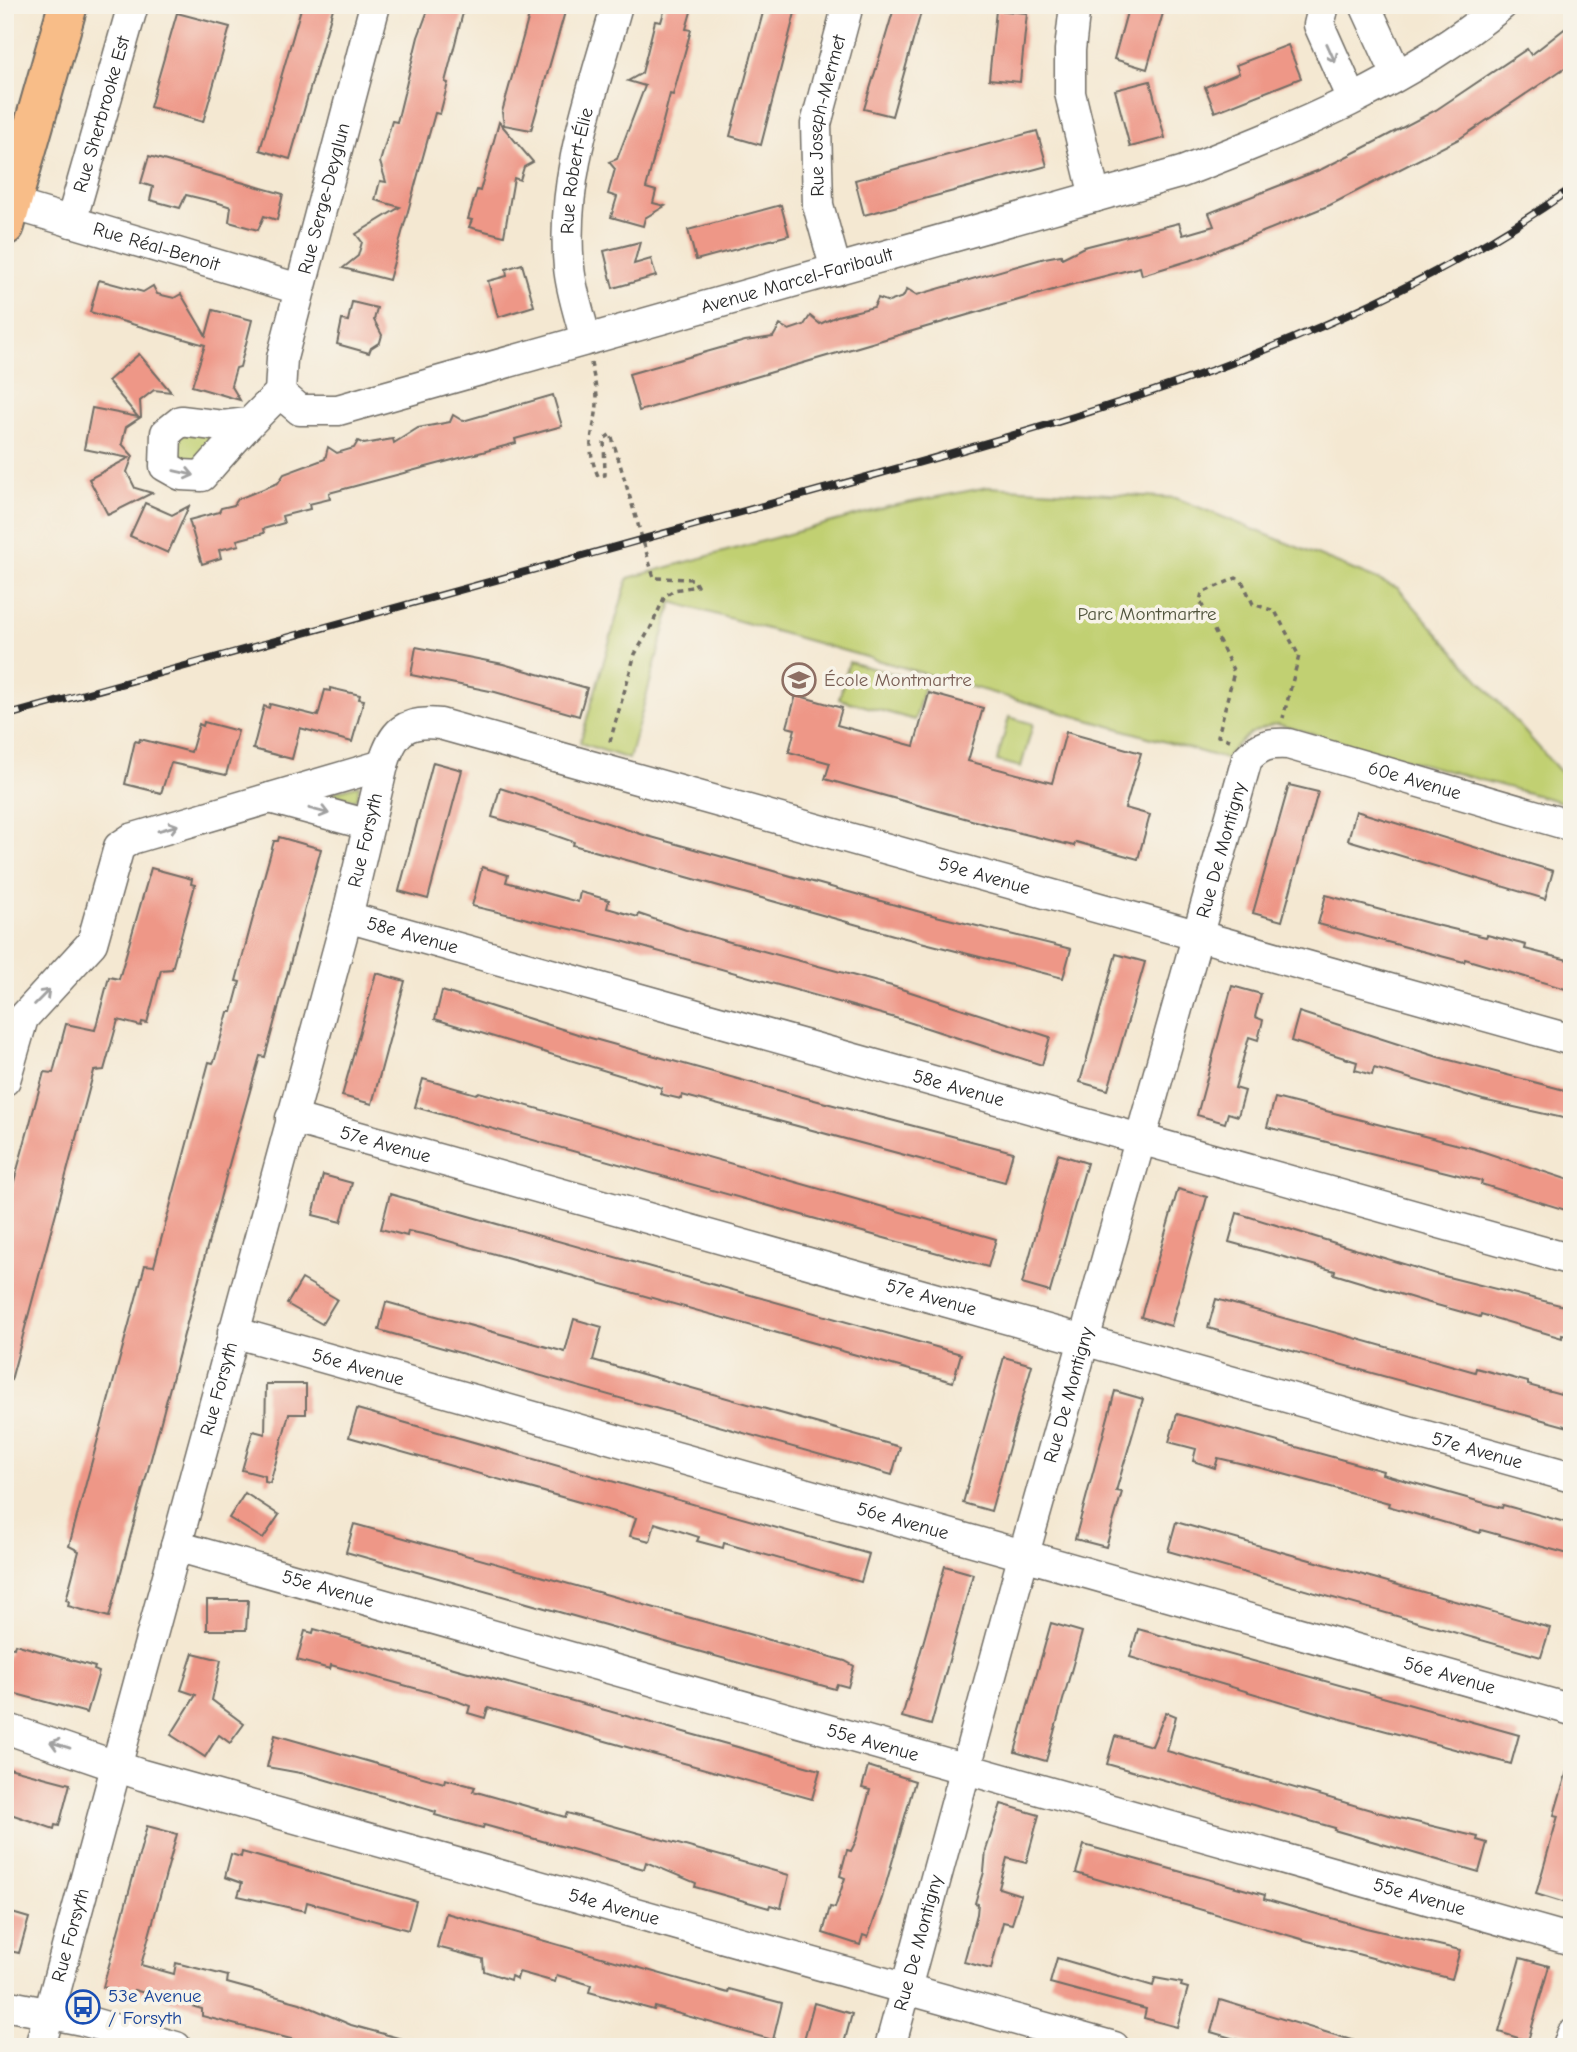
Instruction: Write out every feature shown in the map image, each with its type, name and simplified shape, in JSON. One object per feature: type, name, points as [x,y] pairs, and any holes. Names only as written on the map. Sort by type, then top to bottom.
[{"type":"main road","points":[[7,211],[68,5]]},
{"type":"street","name":"Rue Sherbrooke Est","points":[[71,222],[133,5]]},
{"type":"street","name":"Rue Serge-Deyglun","points":[[280,393],[282,358],[375,5]]},
{"type":"street","name":"Rue Robert-Élie","points":[[586,340],[569,270],[566,220],[570,176],[617,5]]},
{"type":"street","name":"Rue Joseph-Mermet","points":[[836,270],[818,205],[816,124],[848,5]]},
{"type":"street","points":[[1075,5],[1070,50],[1070,93],[1095,197]]},
{"type":"street","points":[[1324,5],[1319,25],[1352,99]]},
{"type":"street","points":[[1365,5],[1398,75]]},
{"type":"street","name":"Avenue Marcel-Faribault","points":[[280,393],[300,410],[338,410],[1182,172],[1307,122],[1398,75],[1429,58],[1502,5]]},
{"type":"street","name":"Rue Réal-Benoit","points":[[7,211],[71,222],[299,289]]},
{"type":"street","points":[[248,423],[280,393]]},
{"type":"street","name":"59e Avenue","points":[[399,732],[411,724],[440,724],[1572,1040]]},
{"type":"street","name":"Rue Forsyth","points":[[40,2047],[346,917],[383,765],[399,732]]},
{"type":"street","name":"60e Avenue","points":[[1248,746],[1288,744],[1572,826]]},
{"type":"street","name":"Rue De Montigny","points":[[890,2047],[1024,1554],[1087,1340],[1199,938],[1247,759],[1248,746]]},
{"type":"street","points":[[5,1080],[23,1018],[92,943],[119,847],[131,839],[383,765]]},
{"type":"street","points":[[270,798],[369,825]]},
{"type":"street","name":"58e Avenue","points":[[346,917],[1142,1137],[1572,1260]]},
{"type":"street","name":"57e Avenue","points":[[291,1118],[1572,1477]]},
{"type":"street","name":"56e Avenue","points":[[233,1332],[1572,1710]]},
{"type":"street","name":"55e Avenue","points":[[176,1546],[1572,1940]]},
{"type":"street","name":"54e Avenue","points":[[5,1728],[155,1779],[1114,2047]]},
{"type":"street","points":[[5,2005],[176,2047]]},
{"type":"street","points":[[1568,2047],[1572,2035]]},
{"type":"path","points":[[586,340],[597,399],[590,440],[598,476],[605,475],[604,439],[611,434],[654,578],[693,579],[696,586],[674,590],[664,596],[650,629],[635,654],[602,770]]},
{"type":"path","points":[[1248,746],[1218,736],[1234,672],[1200,601],[1202,593],[1236,578],[1242,581],[1253,604],[1275,611],[1299,656],[1280,727]]},
{"type":"green space","points":[[186,428],[224,443],[185,468],[171,443]]},
{"type":"green space","name":"Parc Montmartre","points":[[988,487],[1176,498],[1398,588],[1572,785],[1572,805],[1277,724],[1247,736],[1226,759],[672,602],[629,759],[580,743],[628,578],[887,507]]},
{"type":"green space","points":[[849,662],[925,682],[915,720],[839,699]]},
{"type":"green space","points":[[1009,717],[1033,724],[1021,767],[997,761]]},
{"type":"green space","points":[[359,785],[358,796],[354,800],[330,793]]},
{"type":"building","points":[[302,5],[334,5],[290,159],[260,150]]},
{"type":"building","points":[[430,5],[465,5],[445,82],[448,83],[440,114],[435,113],[389,280],[343,268],[358,256],[362,242],[356,234],[400,207],[375,200],[380,181],[386,182],[380,162],[392,121],[397,122],[418,37]]},
{"type":"building","points":[[532,5],[567,5],[531,130],[504,125],[502,112]]},
{"type":"building","points":[[666,5],[693,5],[686,29],[691,30],[673,95],[670,94],[646,188],[656,191],[653,203],[665,206],[645,218],[643,226],[611,217],[617,197],[608,194],[615,169],[609,162],[617,159],[645,86],[628,81],[642,73],[655,21],[661,22]]},
{"type":"building","points":[[765,5],[797,5],[761,145],[730,136]]},
{"type":"building","points":[[895,5],[923,5],[892,116],[864,109]]},
{"type":"building","points":[[1129,5],[1163,13],[1147,69],[1114,59]]},
{"type":"building","points":[[996,10],[1027,13],[1020,82],[989,79]]},
{"type":"building","points":[[177,13],[230,27],[203,122],[150,107]]},
{"type":"building","points":[[1572,23],[1572,63],[1459,139],[1330,205],[1198,258],[1142,275],[1140,267],[1070,285],[639,411],[629,374],[745,341],[773,337],[780,325],[789,330],[804,325],[810,316],[820,324],[837,316],[874,307],[878,298],[889,302],[903,297],[907,289],[917,295],[1045,258],[1061,255],[1062,258],[1084,247],[1179,223],[1183,235],[1214,226],[1209,213],[1322,169],[1375,142],[1436,110],[1527,49],[1531,55]]},
{"type":"building","points":[[1288,45],[1301,78],[1215,112],[1205,87],[1239,73],[1236,65]]},
{"type":"building","points":[[1150,81],[1165,138],[1130,147],[1115,90]]},
{"type":"building","points":[[499,122],[533,162],[524,167],[520,180],[514,178],[504,236],[469,227],[472,220],[468,219],[477,190],[480,191]]},
{"type":"building","points":[[1037,131],[1047,166],[864,215],[855,180]]},
{"type":"building","points":[[149,156],[283,194],[277,220],[264,216],[258,230],[229,222],[231,207],[219,203],[186,195],[180,208],[150,200],[153,187],[141,183]]},
{"type":"building","points":[[781,205],[789,235],[696,260],[688,230]]},
{"type":"building","points":[[640,242],[634,264],[651,259],[656,276],[613,288],[604,251]]},
{"type":"building","points":[[522,264],[534,306],[498,317],[488,281],[507,276],[506,269]]},
{"type":"building","points":[[99,280],[143,292],[153,286],[157,294],[174,298],[181,294],[206,336],[213,310],[252,320],[240,367],[236,368],[231,385],[240,400],[192,386],[205,345],[90,312]]},
{"type":"building","points":[[352,302],[377,308],[374,320],[382,335],[380,342],[371,348],[369,353],[337,344],[342,320],[348,321]]},
{"type":"building","points":[[139,354],[171,392],[154,390],[140,401],[141,417],[126,427],[122,444],[133,456],[127,472],[135,488],[152,493],[108,515],[89,479],[129,458],[84,449],[92,408],[138,417],[108,381]]},
{"type":"building","points":[[553,395],[562,426],[515,439],[516,443],[329,493],[330,499],[309,504],[310,509],[282,516],[284,523],[263,529],[264,533],[237,540],[239,545],[219,550],[221,558],[202,564],[189,520],[219,512],[221,508],[234,505],[238,499],[278,483],[284,474],[325,459],[328,447],[337,453],[354,448],[358,441],[364,444],[393,439],[394,443],[418,428],[450,422],[453,415],[463,421]]},
{"type":"building","points":[[145,503],[172,515],[189,506],[168,553],[130,536]]},
{"type":"building","points":[[416,647],[503,664],[587,688],[579,716],[495,692],[411,675]]},
{"type":"building","points":[[330,688],[360,695],[359,699],[364,700],[352,742],[300,728],[292,759],[253,749],[264,706],[269,708],[270,704],[318,716],[325,690],[330,691]]},
{"type":"building","points":[[929,693],[983,708],[968,761],[1052,783],[1066,732],[1141,753],[1125,808],[1150,815],[1138,859],[1076,842],[1074,846],[1000,828],[825,779],[830,763],[789,752],[795,729],[787,727],[796,695],[842,708],[837,725],[914,746]]},
{"type":"building","points":[[204,722],[238,731],[226,775],[171,763],[161,793],[125,784],[135,741],[139,742],[140,739],[191,752],[199,724],[203,726]]},
{"type":"building","points":[[433,762],[462,770],[428,899],[399,891]]},
{"type":"building","points":[[1289,785],[1318,792],[1282,921],[1253,913]]},
{"type":"building","points":[[500,788],[644,835],[924,913],[1071,949],[1063,978],[897,936],[573,845],[574,842],[492,817]]},
{"type":"building","points":[[1356,811],[1553,871],[1545,899],[1348,840]]},
{"type":"building","points":[[279,837],[321,849],[265,1057],[260,1056],[230,1161],[109,1617],[68,1606],[69,1601],[66,1600],[79,1551],[69,1546],[145,1265],[154,1266],[209,1062],[213,1063],[215,1059],[228,1012],[232,1012],[240,982],[236,981],[262,884],[274,841],[278,841]]},
{"type":"building","points":[[482,867],[508,875],[506,882],[578,902],[580,892],[609,900],[607,908],[638,917],[639,914],[686,930],[892,986],[1050,1037],[1042,1065],[899,1019],[618,940],[472,906]]},
{"type":"building","points":[[151,868],[192,879],[191,884],[195,885],[172,969],[161,970],[147,1023],[142,1022],[141,1026],[118,1020],[104,1070],[94,1071],[11,1380],[5,1379],[5,1214],[44,1072],[53,1073],[66,1024],[95,1030],[109,977],[119,979]]},
{"type":"building","points":[[1326,895],[1432,924],[1526,945],[1525,949],[1572,961],[1572,991],[1465,959],[1464,962],[1318,924]]},
{"type":"building","points":[[1116,954],[1145,962],[1108,1090],[1080,1082]]},
{"type":"building","points":[[376,973],[405,981],[372,1104],[342,1096]]},
{"type":"building","points":[[1232,986],[1261,994],[1255,1017],[1263,1020],[1258,1040],[1249,1037],[1235,1088],[1245,1091],[1238,1116],[1228,1113],[1225,1123],[1197,1115]]},
{"type":"building","points":[[442,991],[587,1037],[1013,1152],[1005,1182],[682,1095],[681,1099],[660,1094],[662,1088],[435,1019]]},
{"type":"building","points":[[1299,1012],[1438,1057],[1572,1092],[1572,1120],[1483,1100],[1374,1068],[1372,1075],[1355,1070],[1357,1062],[1291,1041]]},
{"type":"building","points":[[423,1079],[476,1094],[479,1092],[996,1239],[988,1267],[415,1107]]},
{"type":"building","points":[[1275,1098],[1475,1149],[1572,1181],[1572,1212],[1481,1184],[1482,1181],[1267,1127]]},
{"type":"building","points":[[1058,1154],[1087,1163],[1050,1292],[1022,1284]]},
{"type":"building","points":[[323,1175],[352,1183],[341,1222],[313,1215]]},
{"type":"building","points":[[1178,1189],[1207,1197],[1171,1326],[1141,1317]]},
{"type":"building","points":[[390,1194],[961,1354],[953,1382],[427,1235],[408,1231],[407,1236],[381,1229]]},
{"type":"building","points":[[1237,1213],[1436,1274],[1572,1308],[1572,1337],[1562,1335],[1562,1338],[1481,1314],[1480,1317],[1334,1274],[1335,1271],[1229,1242]]},
{"type":"building","points":[[302,1279],[337,1299],[322,1324],[287,1304]]},
{"type":"building","points":[[1216,1299],[1475,1372],[1476,1368],[1528,1382],[1528,1385],[1572,1397],[1572,1428],[1208,1328]]},
{"type":"building","points":[[386,1302],[565,1352],[574,1319],[602,1327],[593,1360],[900,1447],[892,1475],[379,1330]]},
{"type":"building","points":[[1004,1357],[1032,1365],[991,1511],[963,1503]]},
{"type":"building","points":[[266,1384],[306,1384],[306,1414],[289,1414],[270,1483],[265,1482],[265,1476],[242,1470],[253,1431],[265,1434]]},
{"type":"building","points":[[1115,1391],[1143,1399],[1116,1491],[1122,1492],[1106,1547],[1075,1539]]},
{"type":"building","points":[[357,1409],[869,1554],[861,1582],[724,1543],[723,1548],[697,1541],[699,1537],[655,1523],[650,1541],[630,1536],[636,1518],[349,1437]]},
{"type":"building","points":[[1177,1414],[1383,1471],[1382,1474],[1502,1508],[1503,1505],[1572,1524],[1572,1555],[1481,1530],[1480,1533],[1388,1506],[1389,1503],[1269,1470],[1218,1458],[1215,1468],[1193,1461],[1196,1449],[1169,1442]]},
{"type":"building","points":[[245,1493],[279,1515],[263,1539],[229,1518]]},
{"type":"building","points":[[1176,1522],[1550,1628],[1541,1657],[1168,1551]]},
{"type":"building","points":[[354,1524],[845,1661],[854,1666],[848,1687],[837,1684],[835,1689],[346,1552]]},
{"type":"building","points":[[945,1566],[973,1574],[931,1725],[902,1717]]},
{"type":"building","points":[[207,1600],[248,1600],[246,1630],[207,1630]]},
{"type":"building","points":[[1051,1623],[1082,1632],[1046,1761],[1015,1752]]},
{"type":"building","points":[[314,1629],[820,1770],[812,1799],[488,1708],[485,1718],[468,1713],[470,1706],[447,1697],[331,1665],[330,1669],[297,1660],[305,1631],[313,1633]]},
{"type":"building","points":[[1138,1629],[1519,1735],[1511,1764],[1330,1716],[1130,1657]]},
{"type":"building","points":[[15,1644],[95,1667],[94,1670],[99,1672],[87,1713],[5,1691],[5,1664],[10,1647],[14,1648]]},
{"type":"building","points":[[193,1653],[221,1660],[212,1700],[244,1724],[230,1743],[219,1735],[205,1757],[171,1735],[196,1695],[181,1690]]},
{"type":"building","points":[[1166,1712],[1176,1716],[1167,1751],[1395,1817],[1478,1837],[1477,1840],[1487,1843],[1479,1872],[1334,1830],[1335,1828],[1107,1764],[1115,1736],[1152,1746]]},
{"type":"building","points":[[275,1735],[444,1783],[445,1779],[475,1787],[473,1791],[565,1817],[567,1813],[789,1875],[781,1908],[770,1905],[769,1908],[695,1887],[696,1883],[646,1862],[644,1869],[484,1825],[483,1828],[435,1815],[436,1812],[306,1774],[267,1767]]},
{"type":"building","points":[[868,1766],[915,1781],[882,1898],[868,1937],[863,1935],[860,1945],[823,1933],[830,1907],[835,1908],[845,1878],[840,1876],[847,1850],[851,1851],[856,1841],[870,1790],[862,1788]]},
{"type":"building","points":[[5,1767],[70,1784],[59,1826],[55,1825],[54,1829],[5,1812]]},
{"type":"building","points":[[1567,1771],[1572,1771],[1572,1878],[1565,1903],[1536,1894],[1558,1816],[1554,1815]]},
{"type":"building","points":[[1001,1804],[1039,1815],[1026,1863],[1007,1858],[999,1888],[1021,1895],[1012,1924],[1003,1922],[991,1969],[964,1962],[977,1914],[978,1904],[975,1903],[984,1872],[986,1850]]},
{"type":"building","points":[[147,1826],[177,1834],[141,1965],[174,1974],[176,1963],[228,1976],[227,1983],[300,2003],[351,2025],[413,2042],[412,2047],[322,2047],[202,2016],[202,2009],[134,1990],[132,1995],[103,1987]]},
{"type":"building","points":[[1084,1845],[1265,1895],[1264,1899],[1366,1928],[1460,1950],[1452,1979],[1308,1941],[1076,1873]]},
{"type":"building","points":[[242,1852],[416,1901],[408,1930],[307,1902],[305,1911],[238,1896],[242,1883],[225,1877],[231,1854],[241,1857]]},
{"type":"building","points":[[5,1911],[29,1918],[19,1953],[5,1950]]},
{"type":"building","points":[[446,1913],[728,1993],[729,1989],[782,2003],[773,2040],[655,2007],[654,2010],[589,1992],[591,1985],[557,1975],[555,1982],[519,1972],[517,1979],[511,1976],[510,1980],[484,1971],[483,1959],[437,1947]]},
{"type":"building","points":[[1057,1958],[1153,1986],[1155,1978],[1182,1983],[1181,1986],[1188,1988],[1177,2027],[1144,2018],[1146,2009],[1050,1983]]},
{"type":"building","points":[[1520,1958],[1549,1966],[1528,2041],[1499,2032]]},
{"type":"building","points":[[1220,2000],[1358,2042],[1358,2047],[1262,2047],[1211,2032]]},
{"type":"building","points":[[814,2003],[852,2014],[843,2047],[802,2047]]},
{"type":"railway","points":[[5,716],[983,444],[1188,379],[1289,340],[1387,296],[1482,246],[1572,188]]},
{"type":"place","name":"École Montmartre","points":[[799,680]]},
{"type":"place","name":"53e Avenue / Forsyth","points":[[83,2007]]}]
